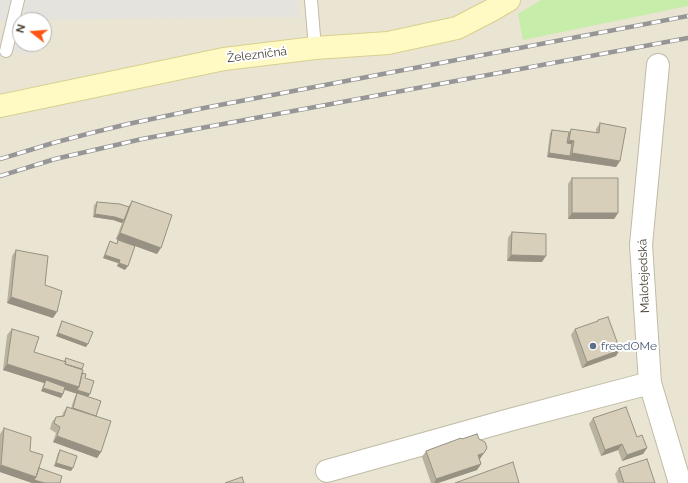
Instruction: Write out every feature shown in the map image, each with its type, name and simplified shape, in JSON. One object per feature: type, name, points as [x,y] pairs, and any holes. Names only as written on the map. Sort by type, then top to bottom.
[{"type":"street","name":"Železničná","points":[[0,106],[224,59],[316,48],[388,43],[457,28],[510,0]]},
{"type":"street","name":"Malotejedská","points":[[658,65],[641,245],[650,383],[680,483]]},
{"type":"street","points":[[327,471],[650,383]]},
{"type":"lane","points":[[6,51],[18,0]]},
{"type":"lane","points":[[311,0],[316,48]]},
{"type":"shaded area","points":[[0,0],[688,0],[688,483],[0,483]]},
{"type":"shaded area","points":[[0,0],[298,0],[299,17],[52,20],[52,12],[12,12],[12,51],[0,48],[4,20],[0,20]]},
{"type":"shaded area","points":[[14,52],[30,52],[29,56]]},
{"type":"green space","points":[[541,0],[688,0],[688,6],[523,40],[518,14]]},
{"type":"building","points":[[600,123],[626,128],[620,161],[572,153],[574,141],[569,140],[571,129],[599,133]]},
{"type":"building","points":[[552,130],[569,132],[567,143],[572,144],[570,156],[549,153]]},
{"type":"building","points":[[572,178],[618,178],[618,213],[572,213]]},
{"type":"building","points":[[132,201],[172,215],[161,248],[120,233]]},
{"type":"building","points":[[97,202],[120,204],[129,207],[124,220],[95,214]]},
{"type":"building","points":[[512,232],[546,234],[546,256],[511,255]]},
{"type":"building","points":[[118,240],[135,246],[128,266],[119,263],[120,260],[105,255],[110,241],[117,244]]},
{"type":"building","points":[[16,250],[48,256],[45,285],[62,291],[57,312],[11,297]]},
{"type":"building","points":[[608,317],[620,350],[587,362],[575,329]]},
{"type":"building","points":[[62,321],[93,332],[88,344],[58,333]]},
{"type":"building","points":[[12,329],[39,337],[34,352],[66,362],[65,364],[83,370],[79,387],[7,364]]},
{"type":"building","points":[[66,358],[84,364],[82,369],[65,364]]},
{"type":"building","points":[[82,373],[86,374],[85,378],[94,381],[90,394],[77,390]]},
{"type":"building","points":[[46,380],[65,387],[63,394],[43,388]]},
{"type":"building","points":[[77,393],[101,401],[96,416],[73,408]]},
{"type":"building","points":[[67,407],[111,421],[101,452],[57,436],[60,427],[54,423],[56,417],[64,416]]},
{"type":"building","points":[[626,407],[637,437],[642,435],[647,448],[627,455],[622,444],[605,450],[593,418]]},
{"type":"building","points":[[4,428],[31,437],[30,451],[43,455],[36,477],[1,465]]},
{"type":"building","points":[[477,434],[479,439],[485,442],[487,448],[484,453],[478,455],[481,464],[436,479],[426,451],[461,438],[462,439]]},
{"type":"building","points":[[60,450],[77,456],[73,468],[56,463]]},
{"type":"building","points":[[647,459],[655,483],[624,483],[619,468]]},
{"type":"building","points":[[513,462],[519,483],[455,483]]},
{"type":"building","points":[[39,468],[62,476],[60,483],[45,483],[34,480]]},
{"type":"building","points":[[242,477],[244,483],[225,483]]},
{"type":"railway","points":[[0,159],[91,133],[204,108],[688,16]]},
{"type":"railway","points":[[0,176],[55,159],[142,139],[688,38]]},
{"type":"place","name":"freedOMe","points":[[593,346]]}]
